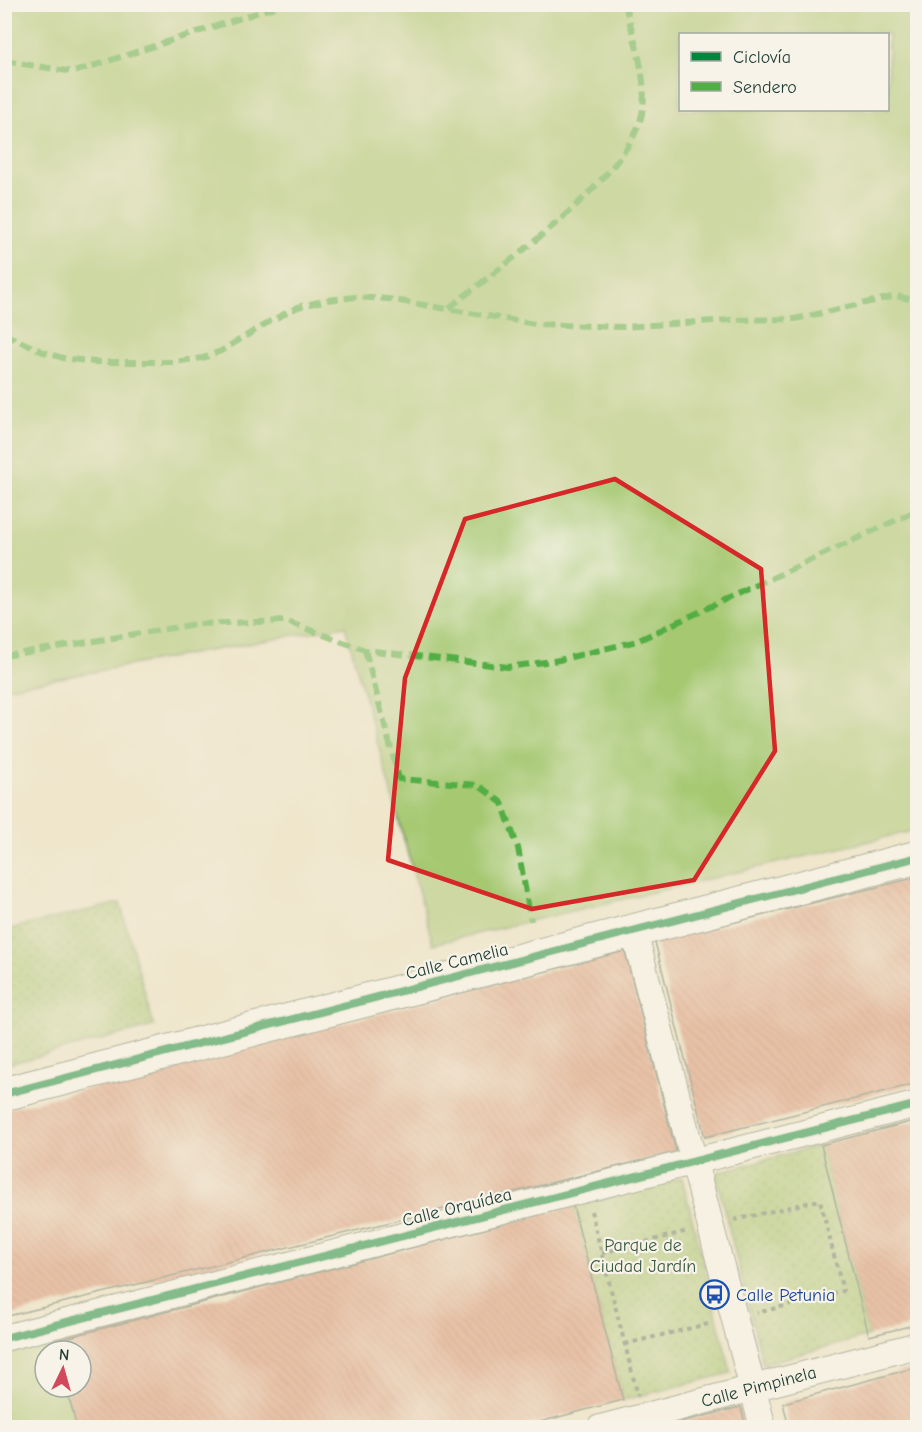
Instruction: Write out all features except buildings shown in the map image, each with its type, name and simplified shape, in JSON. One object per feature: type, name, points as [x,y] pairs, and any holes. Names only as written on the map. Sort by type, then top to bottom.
[{"type":"street","name":"Calle Camelia","points":[[4,1094],[918,857]]},
{"type":"street","points":[[634,931],[764,1428]]},
{"type":"street","name":"Calle Orquídea","points":[[4,1338],[918,1104]]},
{"type":"street","name":"Calle Pimpinela","points":[[600,1428],[918,1345]]},
{"type":"path","points":[[602,1253],[820,1200],[843,1292],[625,1344]]},
{"type":"path","points":[[588,1202],[638,1396]]},
{"type":"highlighted area","points":[[615,479],[761,569],[775,751],[694,880],[532,909],[388,860],[405,678],[465,519]]},
{"type":"green space","points":[[5,4],[917,5],[917,830],[433,944],[345,626],[5,688]]},
{"type":"green space","points":[[120,903],[154,1026],[5,1065],[5,930]]},
{"type":"green space","name":"Parque de Ciudad Jardín","points":[[821,1145],[869,1336],[763,1364],[715,1173]]},
{"type":"green space","name":"Parque de Ciudad Jardín","points":[[682,1178],[731,1373],[623,1400],[573,1206]]},
{"type":"green space","points":[[33,1346],[33,1399],[69,1399],[77,1427],[6,1427],[4,1421],[4,1354]]},
{"type":"marked path","points":[[4,61],[74,72],[284,4]]},
{"type":"marked path","points":[[449,308],[531,244],[592,190],[617,162],[634,134],[643,108],[644,95],[638,56],[625,4]]},
{"type":"marked path","points":[[4,334],[43,352],[63,358],[94,362],[173,362],[203,358],[221,351],[298,307],[327,300],[356,297],[388,299],[535,324],[623,327],[730,320],[795,319],[896,296],[918,301]]},
{"type":"marked path","points":[[4,656],[196,624],[285,621],[365,650],[508,667],[559,660],[637,641],[918,510]]},
{"type":"marked path","points":[[365,650],[399,779],[478,785],[502,803],[518,848],[531,921]]},
{"type":"cycle path","points":[[4,1094],[918,857]]},
{"type":"cycle path","points":[[4,1338],[918,1104]]},
{"type":"place","name":"Calle Petunia","points":[[715,1295]]}]
